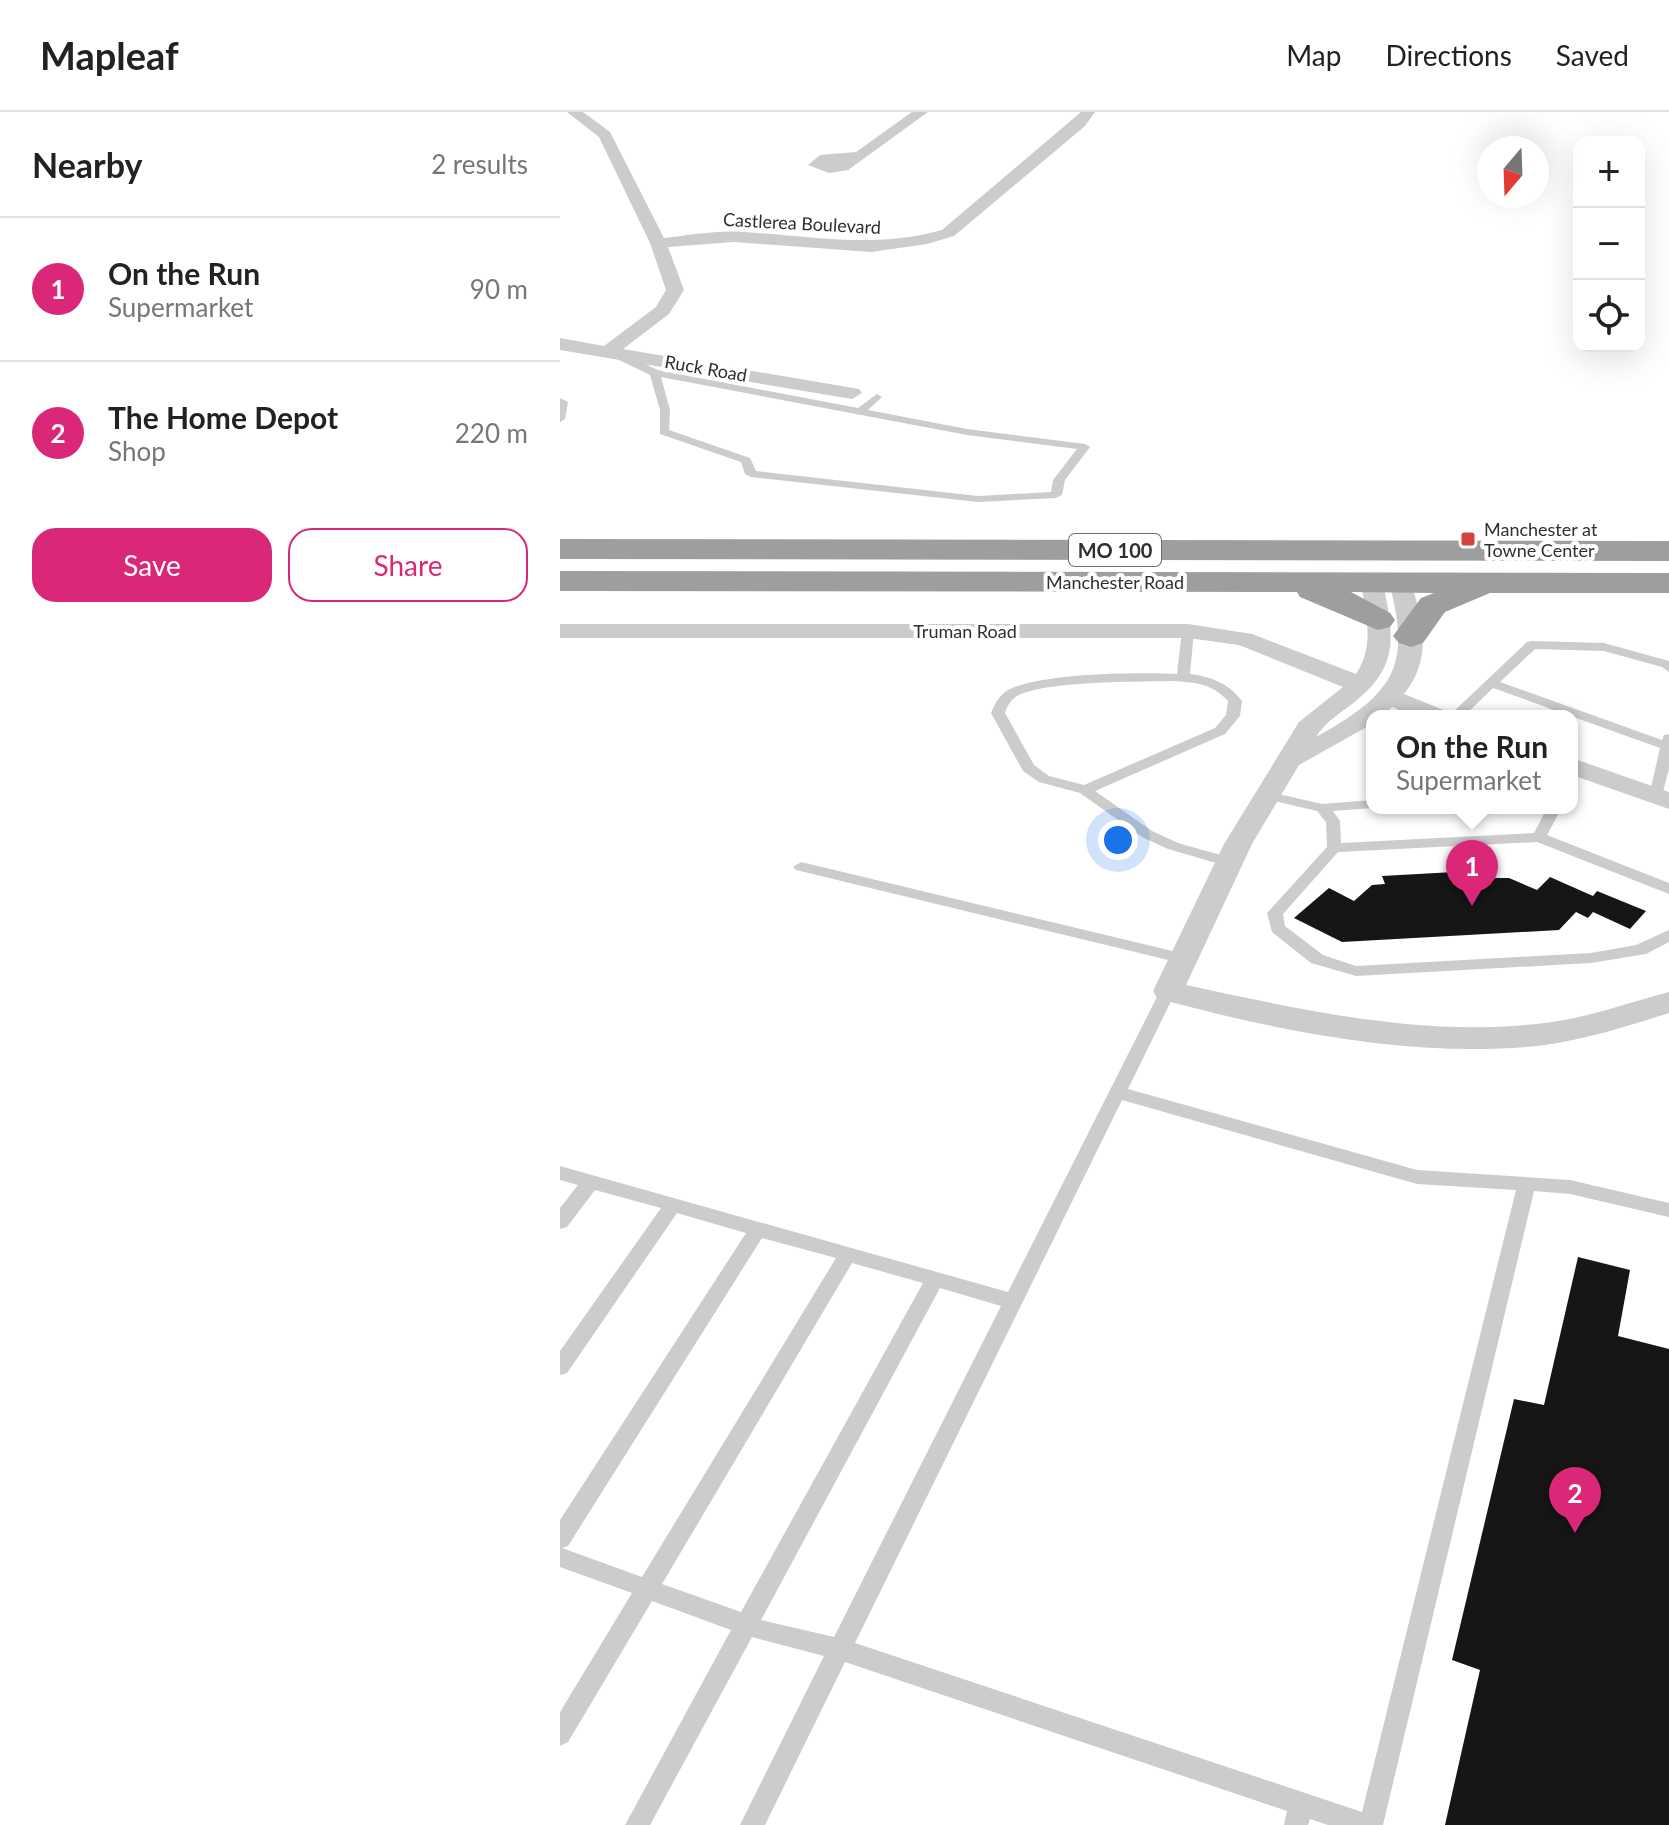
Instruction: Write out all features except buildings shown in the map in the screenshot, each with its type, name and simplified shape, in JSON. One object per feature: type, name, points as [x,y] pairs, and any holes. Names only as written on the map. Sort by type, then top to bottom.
[{"type":"highway","name":"Manchester Road","points":[[560,549],[1669,551]]},
{"type":"highway","points":[[1334,551],[1377,565],[1388,580],[1518,551]]},
{"type":"highway","name":"Manchester Road","points":[[560,581],[1388,580],[1669,583]]},
{"type":"highway","points":[[1275,582],[1337,598],[1378,620]]},
{"type":"highway","points":[[1411,636],[1433,605],[1454,594],[1491,583]]},
{"type":"street","points":[[574,112],[605,135],[658,243],[675,290],[671,302],[609,351]]},
{"type":"street","points":[[846,159],[861,156],[921,112]]},
{"type":"street","name":"Castlerea Boulevard","points":[[658,243],[742,237],[821,247],[877,249],[929,240],[948,233],[1080,123],[1088,112]]},
{"type":"street","name":"Ruck Road","points":[[560,344],[852,393]]},
{"type":"street","points":[[1388,580],[1378,620],[1381,647],[1371,674],[1312,722],[1293,759],[1266,795],[1230,862],[1168,991],[1312,1024],[1433,1038],[1525,1035],[1581,1028],[1640,1014],[1669,1002]]},
{"type":"street","points":[[1372,710],[1388,697],[1408,665],[1411,636],[1388,580]]},
{"type":"street","name":"Truman Road","points":[[560,631],[1188,631],[1244,639],[1361,685]]},
{"type":"street","points":[[1388,697],[1422,710]]},
{"type":"street","points":[[1293,759],[1342,734],[1366,715]]},
{"type":"street","points":[[1578,768],[1662,798]]},
{"type":"lane","points":[[609,351],[655,373],[967,432],[1085,447],[1059,480],[1056,495],[978,499],[751,474],[746,460],[664,432],[665,410],[655,373]]},
{"type":"lane","points":[[852,393],[877,397],[860,412]]},
{"type":"lane","points":[[560,401],[563,402],[560,419]]},
{"type":"lane","points":[[1183,677],[1188,631]]},
{"type":"lane","points":[[1462,710],[1532,645],[1604,647],[1667,664],[1669,668]]},
{"type":"lane","points":[[1085,790],[1220,731],[1233,716],[1235,701],[1226,690],[1210,681],[1183,677],[1045,685],[1015,692],[1002,701],[998,713],[1028,768],[1044,779],[1085,790],[1147,834],[1173,846],[1230,862]]},
{"type":"lane","points":[[1491,683],[1572,710]]},
{"type":"lane","points":[[1578,712],[1667,742],[1662,798]]},
{"type":"lane","points":[[1266,795],[1322,808],[1366,804]]},
{"type":"lane","points":[[1322,808],[1333,821],[1334,848],[1275,913],[1278,928],[1317,959],[1356,971],[1591,958],[1640,950],[1669,935]]},
{"type":"lane","points":[[1539,837],[1551,814]]},
{"type":"lane","points":[[1334,848],[1539,837],[1669,889]]},
{"type":"lane","points":[[801,867],[1185,959]]},
{"type":"lane","points":[[752,1825],[1168,991]]},
{"type":"lane","points":[[1116,1092],[1417,1177],[1570,1187],[1669,1210]]},
{"type":"lane","points":[[560,1173],[1012,1301]]},
{"type":"lane","points":[[560,1222],[591,1181]]},
{"type":"lane","points":[[560,1557],[747,1624],[840,1649],[1298,1815],[1368,1825],[1527,1184]]},
{"type":"lane","points":[[560,1367],[673,1205]]},
{"type":"lane","points":[[560,1539],[758,1229]]},
{"type":"lane","points":[[560,1734],[848,1254]]},
{"type":"lane","points":[[637,1825],[935,1279]]},
{"type":"place","name":"Manchester at Towne Center","points":[[1468,539]]},
{"type":"place","name":"On the Run","points":[[1472,906]]},
{"type":"place","name":"The Home Depot","points":[[1575,1533]]}]
